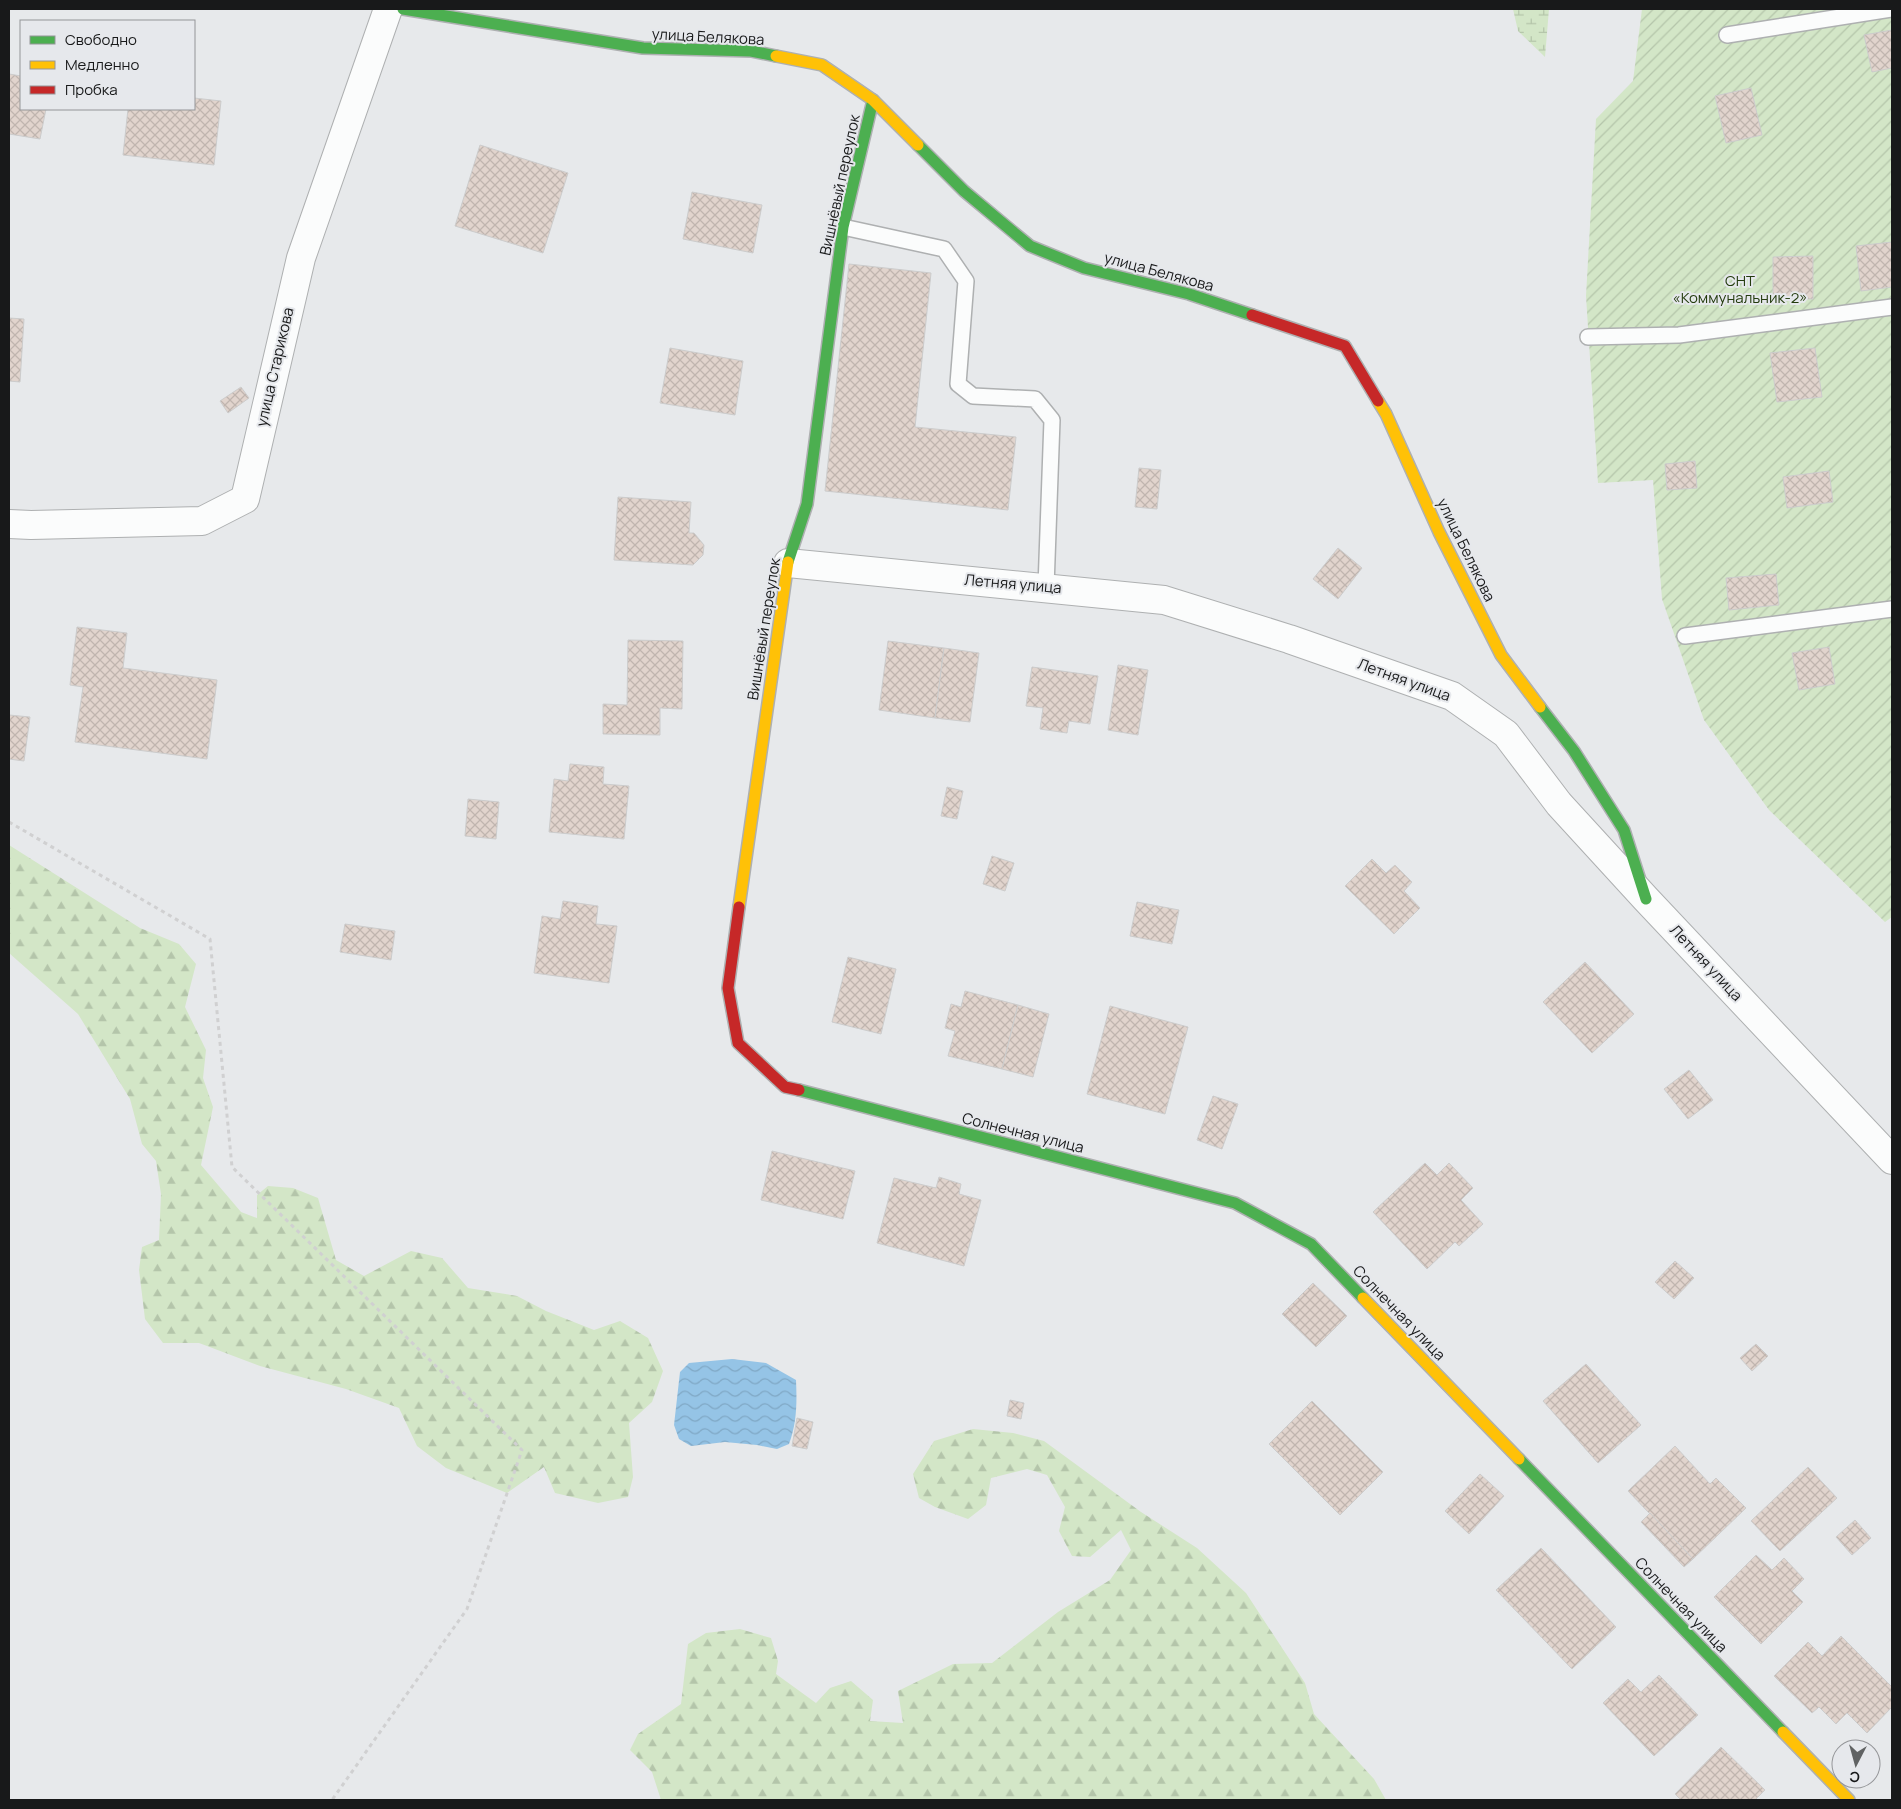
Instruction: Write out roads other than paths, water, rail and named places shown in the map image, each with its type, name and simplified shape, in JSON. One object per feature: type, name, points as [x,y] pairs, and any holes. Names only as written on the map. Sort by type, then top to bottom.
[{"type":"street","name":"улица Старикова","points":[[9,524],[202,521],[245,499],[301,258],[388,9]]},
{"type":"street","name":"улица Белякова","points":[[403,9],[643,48],[751,51],[822,65],[873,100],[964,191],[1030,246],[1084,268],[1189,294],[1345,346],[1386,414],[1439,532],[1501,656],[1574,751],[1624,830],[1646,900]]},
{"type":"street","name":"Вишнёвый переулок","points":[[785,1087],[738,1043],[728,988],[788,563],[807,504],[843,227],[873,100]]},
{"type":"street","name":"Летняя улица","points":[[788,563],[1164,600],[1290,639],[1452,696],[1506,734],[1559,804],[1646,900],[1892,1160]]},
{"type":"street","name":"Солнечная улица","points":[[785,1087],[1235,1203],[1311,1244],[1849,1800]]},
{"type":"lane","points":[[1727,35],[1891,9]]},
{"type":"lane","points":[[843,227],[944,249],[966,281],[958,384],[973,396],[1035,399],[1052,420],[1046,588]]},
{"type":"lane","points":[[1588,337],[1679,335],[1892,307]]},
{"type":"lane","points":[[1685,636],[1892,609]]},
{"type":"water","points":[[732,1359],[766,1363],[796,1380],[796,1412],[789,1444],[777,1449],[725,1442],[691,1446],[679,1439],[674,1425],[680,1372],[689,1363]]},
{"type":"park label","name":"СНТ «Коммунальник-2»","points":[[1740,290]]}]
